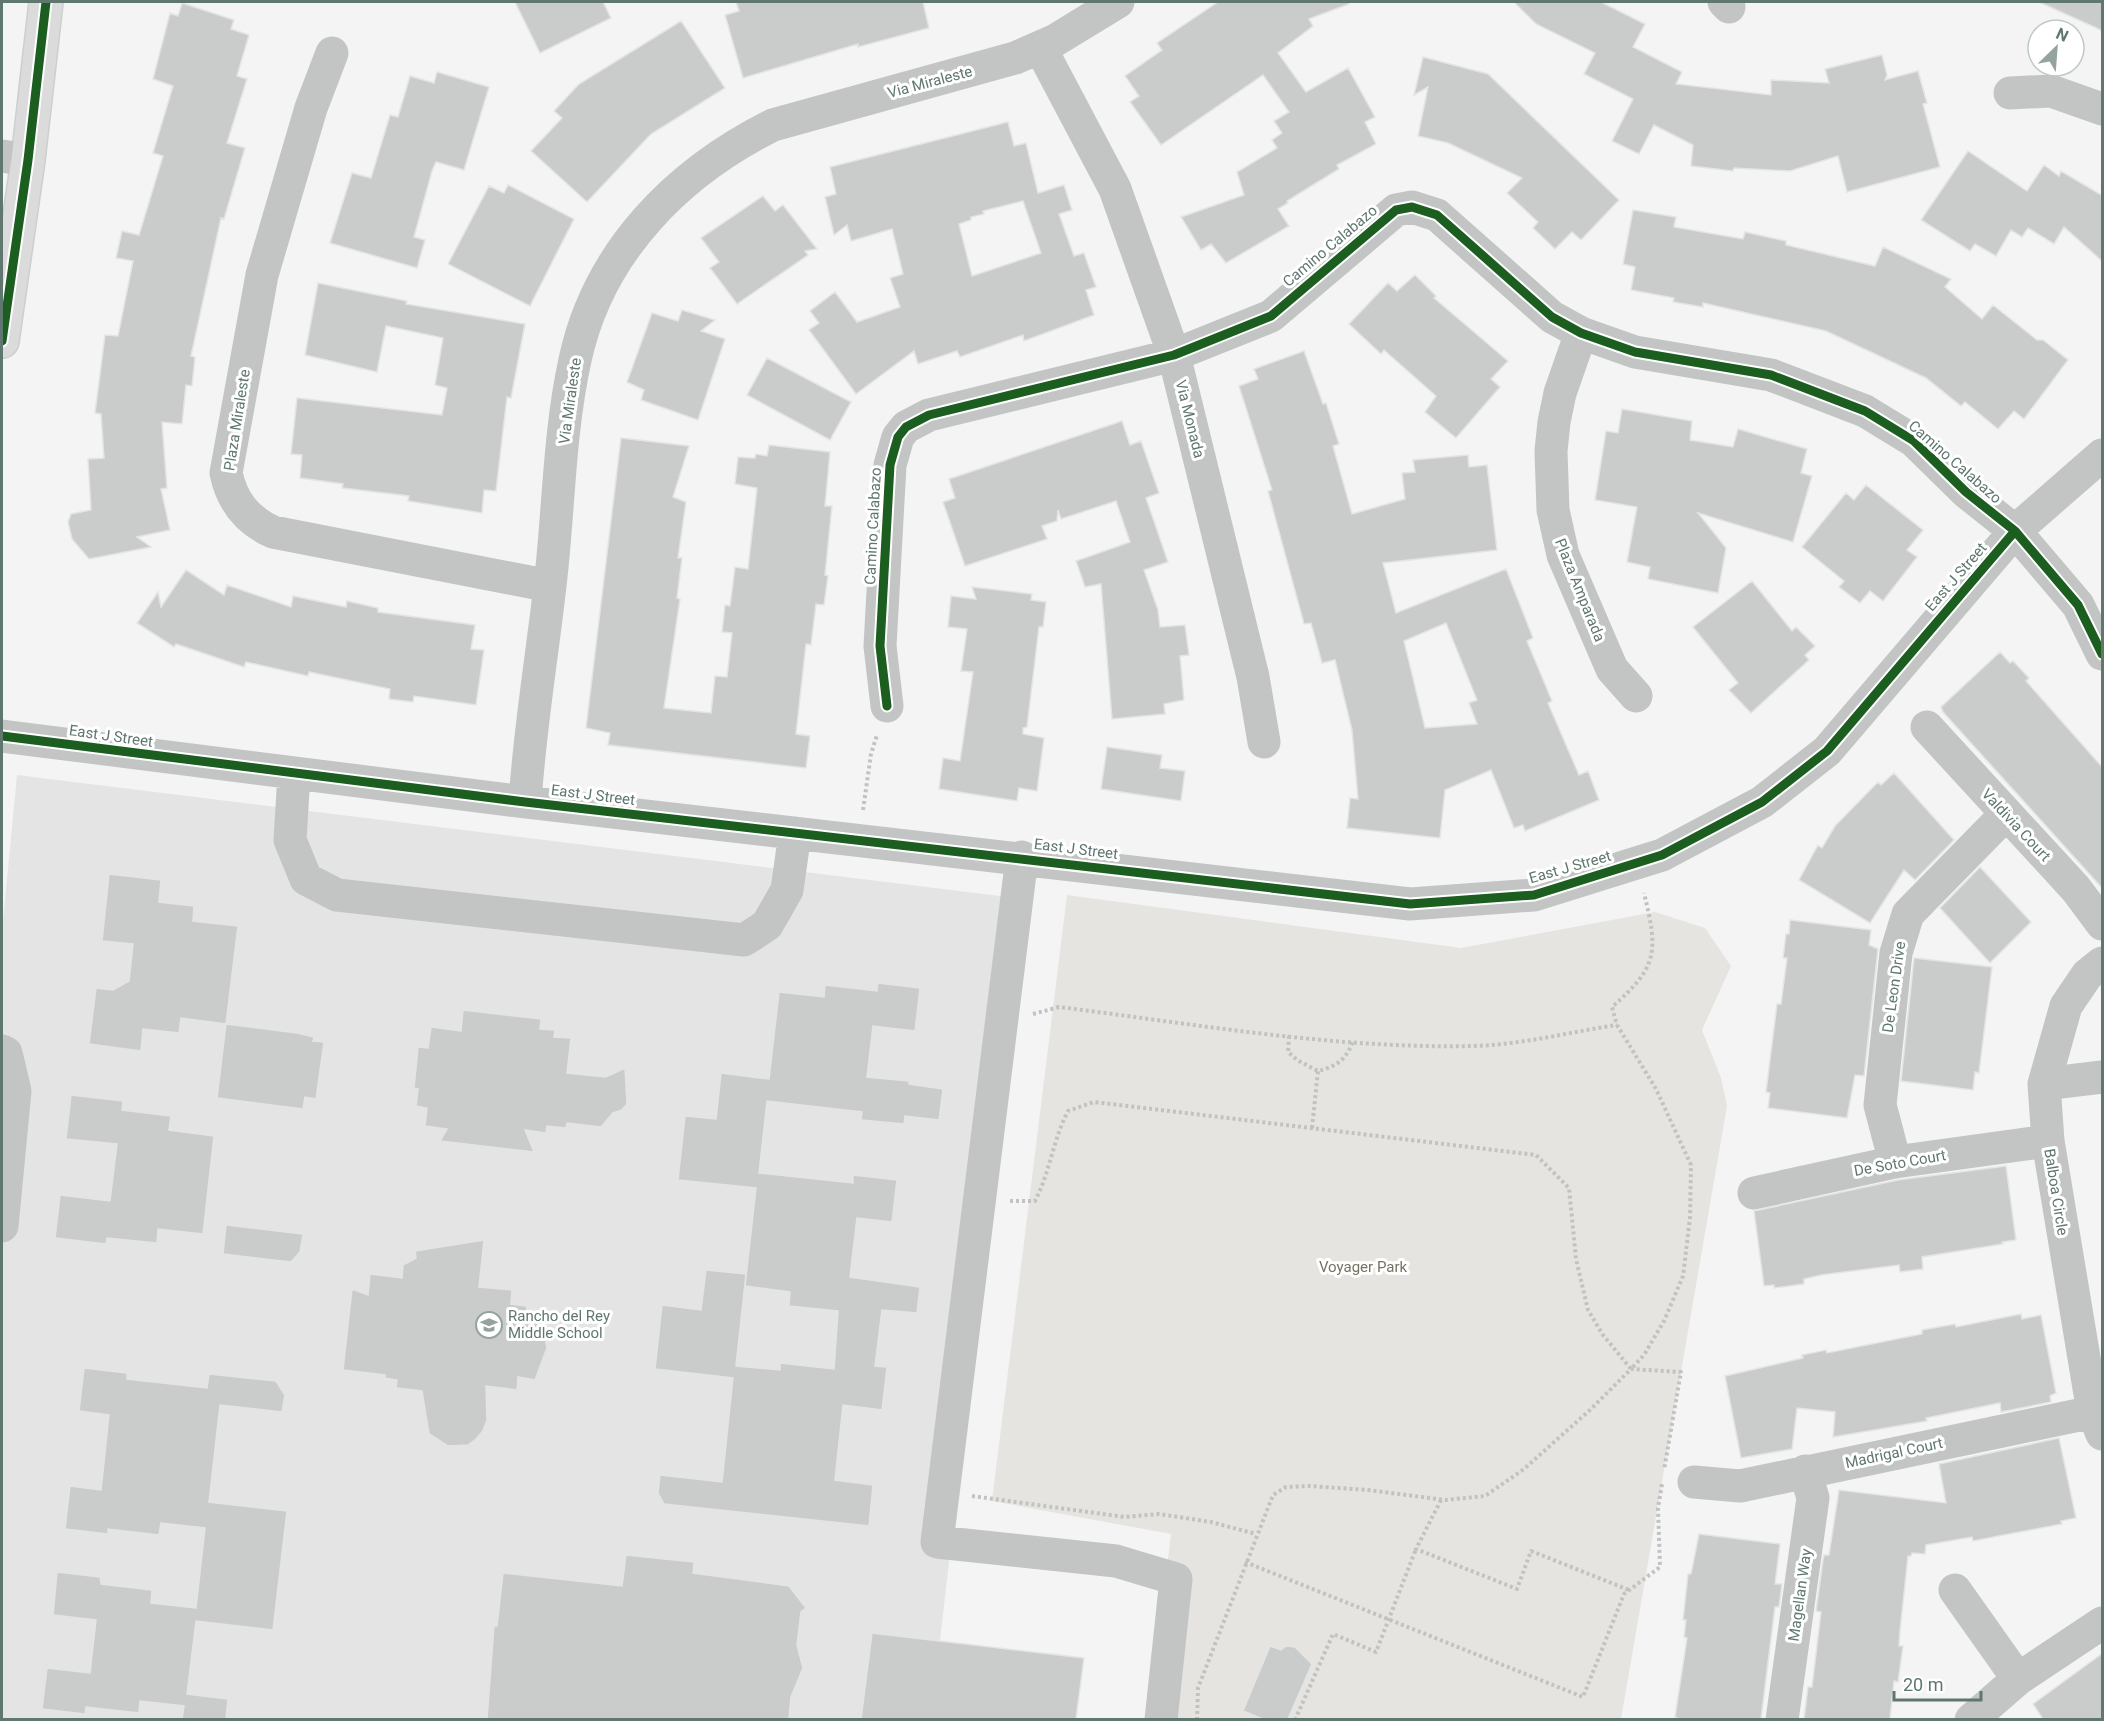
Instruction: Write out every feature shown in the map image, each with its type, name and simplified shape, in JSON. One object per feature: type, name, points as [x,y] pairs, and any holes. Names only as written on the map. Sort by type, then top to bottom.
[{"type":"main road","points":[[2,341],[15,158],[46,2]]},
{"type":"street","name":"Via Miraleste","points":[[525,802],[529,744],[550,586],[568,396],[575,357],[587,318],[624,248],[649,216],[676,189],[738,142],[773,125],[1015,58],[1040,47],[1118,2]]},
{"type":"street","name":"Via Monada","points":[[1040,47],[1115,189],[1174,355],[1253,676],[1264,742]]},
{"type":"street","name":"Plaza Miraleste","points":[[332,53],[311,108],[262,274],[226,473],[229,486],[240,508],[260,526],[273,532],[550,586]]},
{"type":"street","points":[[2010,93],[2051,91],[2103,109]]},
{"type":"street","name":"Camino Calabazo","points":[[887,706],[880,646],[888,487],[892,450],[906,427],[929,415],[1174,355],[1271,316],[1396,210],[1412,207],[1437,215],[1552,317],[1581,333],[1635,352],[1771,375],[1866,411],[1914,441],[1966,492],[2014,531],[2049,568],[2078,605],[2103,654]]},
{"type":"street","name":"Plaza Amparada","points":[[1581,333],[1560,393],[1554,422],[1551,461],[1553,510],[1563,555],[1612,669],[1636,696]]},
{"type":"street","name":"East J Street","points":[[2,736],[525,802],[1022,857],[1410,904],[1534,895],[1662,855],[1762,802],[1827,751],[2014,531],[2103,455]]},
{"type":"street","name":"Valdivia Court","points":[[1927,727],[2076,889],[2103,924]]},
{"type":"street","points":[[294,774],[290,840],[306,879],[337,895],[744,940],[767,925],[786,890],[795,833]]},
{"type":"street","name":"De Leon Drive","points":[[1895,1162],[1880,1105],[1896,953],[1908,914],[2006,814]]},
{"type":"street","points":[[1022,857],[937,1542],[1116,1561],[1176,1579],[1161,1719]]},
{"type":"street","name":"Balboa Circle","points":[[2098,1423],[2048,1141],[2044,1084],[2066,1006],[2087,975],[2103,963]]},
{"type":"street","points":[[2,1051],[6,1053],[15,1091],[2,1226]]},
{"type":"street","points":[[2044,1084],[2103,1077]]},
{"type":"street","name":"De Soto Court","points":[[1754,1193],[1895,1162],[2048,1141]]},
{"type":"street","name":"Madrigal Court","points":[[1694,1482],[1740,1486],[1805,1472],[2098,1423]]},
{"type":"street","name":"Magellan Way","points":[[1782,1719],[1813,1498],[1805,1472]]},
{"type":"street","points":[[1955,1590],[2018,1679]]},
{"type":"street","points":[[1971,1719],[2018,1679],[2103,1623]]},
{"type":"path","points":[[860,840],[871,754],[887,706]]},
{"type":"path","points":[[1197,1719],[1198,1688],[1245,1562],[1273,1496],[1286,1487],[1368,1490],[1441,1500],[1485,1496],[1524,1469],[1590,1410],[1644,1355],[1664,1321],[1683,1276],[1690,1218],[1691,1165],[1656,1089],[1617,1025],[1612,1007],[1636,985],[1654,950],[1652,926],[1643,889]]},
{"type":"path","points":[[1031,1015],[1059,1007],[1289,1036],[1474,1046],[1542,1038],[1617,1025]]},
{"type":"path","points":[[1289,1036],[1288,1052],[1297,1060],[1318,1071],[1336,1066],[1348,1055],[1353,1041]]},
{"type":"path","points":[[1312,1128],[1318,1071]]},
{"type":"path","points":[[1004,1201],[1035,1201],[1051,1163],[1056,1134],[1068,1112],[1094,1102],[1536,1155],[1569,1188],[1576,1258],[1588,1310],[1603,1335],[1631,1369],[1681,1372],[1658,1508],[1660,1567],[1624,1594],[1583,1697],[1245,1562]]},
{"type":"path","points":[[969,1495],[1125,1517],[1159,1514],[1211,1522],[1256,1534]]},
{"type":"path","points":[[1295,1719],[1333,1634],[1376,1652],[1416,1549],[1441,1500]]},
{"type":"path","points":[[1416,1549],[1517,1589],[1531,1551],[1630,1590]]},
{"type":"shaded area","name":"Rancho del Rey Middle School","points":[[17,775],[1025,899],[931,1719],[2,1720],[2,931]]},
{"type":"green space","name":"Voyager Park","points":[[1067,895],[1461,948],[1655,912],[1705,928],[1731,966],[1702,1030],[1721,1078],[1727,1106],[1621,1719],[1149,1719],[1171,1534],[992,1501]]},
{"type":"building","points":[[515,2],[603,2],[611,18],[540,53]]},
{"type":"building","points":[[736,2],[923,2],[929,28],[858,47],[858,44],[743,78],[725,15],[739,11]]},
{"type":"building","points":[[1218,2],[1348,2],[1349,4],[1309,19],[1313,26],[1278,53],[1306,92],[1348,68],[1375,117],[1365,122],[1376,144],[1337,165],[1339,169],[1287,201],[1288,203],[1278,209],[1289,226],[1226,263],[1211,244],[1201,250],[1181,217],[1244,195],[1237,172],[1277,148],[1272,140],[1282,133],[1274,121],[1289,112],[1263,75],[1161,145],[1130,102],[1139,96],[1125,76],[1162,50],[1157,43]]},
{"type":"building","points":[[1514,2],[1601,2],[1645,24],[1633,47],[1682,72],[1676,84],[1771,95],[1771,80],[1829,83],[1825,69],[1882,55],[1887,75],[1885,80],[1918,71],[1927,103],[1923,104],[1940,167],[1847,192],[1838,156],[1790,171],[1734,168],[1733,171],[1691,166],[1693,145],[1654,125],[1639,154],[1612,141],[1633,99],[1584,74],[1595,53],[1536,24]]},
{"type":"building","points":[[2039,2],[2103,2],[2103,31],[2086,23],[2086,18],[2074,18]]},
{"type":"building","points":[[182,3],[234,20],[231,29],[249,35],[237,76],[247,79],[227,143],[245,148],[224,219],[221,218],[191,356],[195,357],[192,386],[186,385],[182,424],[162,422],[167,488],[161,489],[170,530],[137,537],[151,547],[89,559],[72,539],[68,522],[71,514],[91,510],[88,459],[104,458],[101,414],[95,413],[105,335],[118,336],[133,261],[116,258],[122,231],[139,235],[163,156],[153,153],[173,86],[153,79],[170,13],[178,16]]},
{"type":"building","points":[[681,21],[725,88],[651,134],[587,202],[531,151],[562,118],[554,111],[579,84]]},
{"type":"building","points":[[1423,57],[1488,74],[1619,200],[1581,240],[1572,232],[1555,249],[1533,228],[1538,222],[1507,193],[1522,178],[1448,143],[1418,136],[1428,87],[1414,95]]},
{"type":"building","points":[[437,72],[489,87],[464,170],[436,162],[432,171],[414,237],[425,240],[417,268],[330,243],[352,173],[371,178],[390,115],[398,117],[410,76],[434,83]]},
{"type":"building","points":[[1008,122],[1014,146],[1026,143],[1038,193],[1064,185],[1072,210],[1059,214],[1074,256],[1084,253],[1096,287],[1086,290],[1094,315],[1024,341],[1023,335],[960,357],[957,351],[918,364],[914,351],[856,394],[809,330],[819,323],[810,311],[835,292],[857,322],[900,307],[890,278],[903,274],[892,229],[851,241],[847,225],[834,235],[825,197],[836,194],[830,167]],"holes":[[[1023,201],[1041,253],[972,276],[959,224],[971,220],[971,217],[984,214],[983,211]]]},
{"type":"building","points":[[1968,151],[2027,191],[2044,165],[2059,176],[2061,171],[2103,196],[2103,262],[2064,227],[2054,244],[2028,228],[2022,237],[2011,230],[1996,256],[1975,244],[1970,251],[1921,220]]},
{"type":"building","points":[[508,185],[574,219],[530,306],[448,264],[489,186],[504,193]]},
{"type":"building","points":[[763,196],[775,211],[783,205],[817,249],[805,251],[808,255],[737,304],[710,268],[719,262],[701,238]]},
{"type":"building","points":[[1633,210],[1676,217],[1674,227],[1743,239],[1745,232],[1786,241],[1786,245],[1875,266],[1883,247],[1951,279],[1945,287],[1982,319],[1993,305],[2037,340],[2043,340],[2068,360],[2024,419],[2014,411],[1998,429],[1965,402],[1961,406],[1926,378],[1826,331],[1703,303],[1703,307],[1673,302],[1674,298],[1631,290],[1635,267],[1623,264]]},
{"type":"building","points":[[1415,275],[1436,296],[1434,298],[1508,361],[1491,379],[1500,387],[1456,438],[1425,412],[1436,396],[1384,350],[1381,354],[1349,324],[1388,283],[1397,291]]},
{"type":"building","points":[[318,283],[407,301],[406,304],[525,324],[511,398],[507,397],[496,491],[484,490],[482,513],[408,501],[409,496],[342,488],[343,484],[300,478],[302,455],[291,454],[297,398],[442,415],[447,388],[435,385],[443,338],[386,326],[377,372],[305,355]]},
{"type":"building","points":[[682,310],[715,320],[701,331],[725,339],[698,420],[641,400],[644,390],[627,382],[652,313],[678,321]]},
{"type":"building","points":[[1304,351],[1323,404],[1326,403],[1339,444],[1333,446],[1352,514],[1405,499],[1402,473],[1415,472],[1413,460],[1468,455],[1469,467],[1487,465],[1497,550],[1383,563],[1396,613],[1506,569],[1533,638],[1527,641],[1552,701],[1548,703],[1579,775],[1588,771],[1599,800],[1525,831],[1523,825],[1514,828],[1491,770],[1445,790],[1440,838],[1347,828],[1350,798],[1358,799],[1352,730],[1335,660],[1322,663],[1311,623],[1304,624],[1268,491],[1272,490],[1239,386],[1258,379],[1254,369]],"holes":[[[1446,623],[1477,700],[1469,703],[1477,724],[1425,728],[1404,641]]]},
{"type":"building","points":[[767,358],[851,402],[830,440],[747,395]]},
{"type":"building","points":[[1622,409],[1692,421],[1690,440],[1733,447],[1738,429],[1807,449],[1801,473],[1812,476],[1793,542],[1698,513],[1726,548],[1718,593],[1648,579],[1650,567],[1627,562],[1637,507],[1595,500],[1606,431],[1618,433]]},
{"type":"building","points":[[1122,421],[1130,445],[1141,441],[1159,493],[1146,498],[1168,562],[1144,570],[1158,610],[1160,627],[1185,625],[1189,655],[1180,656],[1184,700],[1164,704],[1165,714],[1112,719],[1101,584],[1085,587],[1076,561],[1130,542],[1116,501],[1061,519],[1058,510],[1057,521],[1042,526],[1047,539],[965,566],[943,502],[955,498],[949,479]]},
{"type":"building","points":[[621,438],[689,446],[673,497],[686,502],[678,558],[682,558],[677,598],[680,599],[664,708],[711,713],[715,676],[727,677],[732,633],[722,632],[725,605],[730,606],[735,567],[748,569],[757,488],[735,484],[738,457],[755,458],[756,454],[767,456],[769,445],[830,452],[825,506],[832,506],[825,575],[828,576],[824,605],[816,604],[811,645],[806,644],[796,734],[810,736],[806,768],[608,745],[610,733],[586,728]]},
{"type":"building","points":[[1866,485],[1923,530],[1907,550],[1917,557],[1883,601],[1870,591],[1860,603],[1839,587],[1844,581],[1802,547],[1846,493],[1854,500]]},
{"type":"building","points":[[186,570],[224,595],[227,585],[291,607],[293,596],[346,607],[347,601],[378,608],[378,612],[475,625],[471,649],[484,650],[476,705],[414,696],[413,702],[389,699],[390,689],[309,672],[308,676],[246,662],[244,667],[176,644],[174,647],[137,623],[158,592],[161,607]]},
{"type":"building","points":[[1752,581],[1792,631],[1796,627],[1815,646],[1805,655],[1809,660],[1751,713],[1729,690],[1738,683],[1693,627]]},
{"type":"building","points":[[972,587],[1032,594],[1031,600],[1046,602],[1043,627],[1039,627],[1027,727],[1023,728],[1023,734],[1044,738],[1037,791],[1019,788],[1017,801],[939,789],[943,758],[960,761],[973,672],[961,671],[967,629],[948,627],[951,596],[976,599]]},
{"type":"building","points":[[2000,652],[2010,663],[2013,661],[2029,678],[2026,681],[2103,768],[2103,889],[1943,712],[1941,707]]},
{"type":"building","points":[[1107,747],[1162,755],[1160,768],[1185,771],[1181,801],[1101,789]]},
{"type":"building","points":[[1894,773],[1954,840],[1915,880],[1904,870],[1870,923],[1799,880],[1818,845],[1822,848],[1835,826],[1878,782],[1881,785]]},
{"type":"building","points":[[1980,867],[2031,922],[1990,963],[1940,908]]},
{"type":"building","points":[[109,874],[161,880],[159,902],[194,906],[193,921],[238,926],[226,1024],[181,1018],[179,1033],[143,1029],[141,1051],[89,1044],[96,988],[113,990],[129,981],[133,944],[102,941]]},
{"type":"building","points":[[1790,920],[1871,930],[1869,945],[1878,949],[1864,1076],[1855,1075],[1847,1118],[1768,1108],[1770,1093],[1766,1092],[1777,1004],[1781,1004],[1787,958],[1783,958]]},
{"type":"building","points":[[1914,958],[1992,967],[1979,1073],[1975,1072],[1973,1090],[1901,1081]]},
{"type":"building","points":[[878,983],[920,988],[915,1031],[873,1026],[867,1077],[909,1081],[909,1084],[943,1089],[939,1120],[905,1116],[904,1124],[861,1120],[862,1112],[767,1101],[759,1173],[853,1183],[853,1175],[897,1180],[892,1222],[857,1218],[850,1277],[920,1287],[917,1313],[882,1310],[875,1366],[887,1367],[882,1410],[843,1405],[835,1480],[873,1485],[869,1526],[664,1504],[658,1493],[660,1475],[722,1482],[733,1378],[655,1369],[662,1305],[701,1310],[706,1270],[746,1274],[736,1366],[780,1370],[780,1363],[834,1369],[838,1311],[789,1306],[790,1292],[745,1286],[756,1188],[678,1180],[685,1116],[716,1119],[721,1073],[769,1079],[779,992],[824,997],[825,985],[877,991]]},
{"type":"building","points":[[463,1010],[541,1019],[540,1029],[555,1030],[554,1037],[571,1038],[567,1073],[606,1077],[625,1068],[627,1104],[622,1110],[613,1113],[601,1127],[567,1123],[566,1128],[547,1126],[546,1133],[525,1130],[534,1152],[440,1141],[447,1129],[425,1126],[427,1108],[416,1106],[418,1089],[414,1088],[418,1047],[428,1048],[431,1027],[461,1031]]},
{"type":"building","points":[[226,1024],[297,1033],[314,1037],[313,1041],[324,1042],[316,1099],[305,1097],[303,1109],[217,1098]]},
{"type":"building","points":[[71,1095],[123,1101],[122,1110],[171,1116],[169,1130],[214,1136],[203,1234],[158,1229],[157,1243],[107,1238],[106,1244],[55,1238],[60,1195],[110,1201],[117,1144],[66,1139]]},
{"type":"building","points":[[2006,1166],[2016,1240],[1922,1257],[1923,1269],[1900,1272],[1899,1265],[1821,1275],[1804,1279],[1804,1284],[1774,1288],[1774,1285],[1764,1286],[1754,1211],[1898,1180]]},
{"type":"building","points":[[226,1225],[303,1234],[300,1252],[291,1262],[223,1254]]},
{"type":"building","points":[[484,1240],[479,1287],[512,1290],[511,1304],[527,1306],[526,1319],[542,1321],[547,1348],[535,1380],[518,1377],[517,1390],[486,1386],[487,1420],[483,1431],[468,1445],[448,1446],[429,1434],[422,1391],[396,1388],[397,1380],[385,1378],[385,1375],[343,1370],[352,1289],[368,1295],[370,1274],[402,1278],[403,1265],[416,1258],[415,1251]]},
{"type":"building","points":[[2021,1314],[2022,1319],[2041,1315],[2056,1393],[2050,1396],[2051,1402],[2001,1412],[2000,1403],[1926,1418],[1927,1421],[1833,1437],[1835,1412],[1797,1408],[1792,1449],[1741,1458],[1725,1376],[1803,1358],[1802,1355],[1826,1350],[1827,1353],[1922,1334],[1922,1330],[1955,1324],[1956,1327]]},
{"type":"building","points":[[84,1368],[127,1373],[127,1379],[207,1388],[209,1374],[276,1381],[285,1395],[282,1412],[220,1405],[209,1502],[287,1511],[273,1630],[196,1621],[187,1694],[228,1699],[226,1719],[182,1719],[184,1706],[140,1701],[139,1713],[86,1707],[85,1714],[42,1709],[47,1668],[90,1673],[96,1620],[53,1615],[57,1572],[100,1577],[101,1584],[152,1590],[151,1603],[196,1608],[205,1528],[161,1523],[159,1535],[108,1529],[108,1534],[65,1529],[70,1486],[101,1490],[109,1415],[79,1411]]},
{"type":"building","points":[[2059,1438],[2076,1518],[2061,1521],[2062,1524],[1973,1541],[1972,1537],[1926,1545],[1925,1554],[1912,1553],[1908,1556],[1899,1646],[1903,1646],[1898,1682],[1894,1681],[1890,1719],[1804,1719],[1808,1687],[1812,1687],[1821,1612],[1816,1611],[1823,1560],[1824,1555],[1829,1555],[1839,1490],[1946,1503],[1939,1464]]},
{"type":"building","points":[[1699,1534],[1780,1544],[1775,1584],[1782,1584],[1779,1607],[1775,1607],[1761,1719],[1679,1719],[1675,1717],[1687,1638],[1684,1637],[1686,1620],[1683,1620],[1688,1574],[1691,1574]]},
{"type":"building","points":[[626,1555],[694,1562],[693,1573],[789,1586],[806,1608],[801,1612],[797,1645],[803,1668],[791,1697],[789,1719],[487,1719],[494,1626],[497,1626],[503,1573],[622,1586]]},
{"type":"building","points":[[872,1633],[1084,1658],[1076,1719],[861,1719]]},
{"type":"building","points":[[1270,1646],[1281,1650],[1286,1646],[1295,1647],[1312,1664],[1288,1719],[1263,1719],[1243,1711]]},
{"type":"building","points":[[2103,1653],[2103,1719],[2043,1719],[2033,1704]]},
{"type":"cycle path","points":[[2,341],[28,160],[46,2]]},
{"type":"cycle path","points":[[887,706],[880,646],[890,465],[898,437],[906,427],[929,415],[1174,355],[1271,316],[1396,210],[1412,207],[1437,215],[1552,317],[1581,333],[1635,352],[1771,375],[1865,411],[1914,441],[1966,492],[2015,531],[2078,605],[2102,654]]},
{"type":"cycle path","points":[[2,736],[525,802],[1410,904],[1534,895],[1662,855],[1762,802],[1827,751],[2015,531]]},
{"type":"place","name":"Rancho del Rey Middle School","points":[[489,1325]]}]
